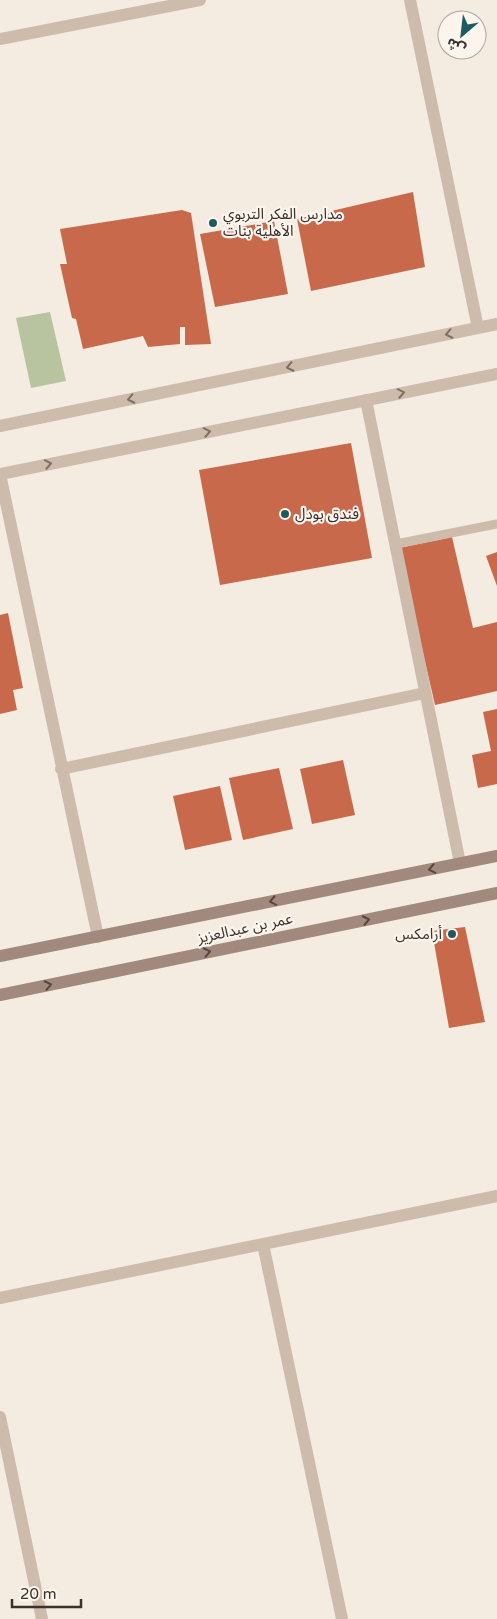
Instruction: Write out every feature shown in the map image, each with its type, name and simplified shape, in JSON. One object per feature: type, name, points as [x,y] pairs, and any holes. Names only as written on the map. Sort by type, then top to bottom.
[{"type":"street","points":[[0,39],[200,0]]},
{"type":"street","points":[[410,0],[478,328]]},
{"type":"street","points":[[0,426],[497,324]]},
{"type":"street","points":[[98,937],[0,474],[497,374]]},
{"type":"street","points":[[366,400],[460,863]]},
{"type":"street","points":[[61,769],[425,693]]},
{"type":"street","name":"عمر بن عبدالعزيز","points":[[0,956],[497,856]]},
{"type":"street","name":"عمر بن عبدالعزيز","points":[[0,995],[497,893]]},
{"type":"street","points":[[0,1298],[497,1196]]},
{"type":"street","points":[[263,1244],[342,1619]]},
{"type":"street","points":[[0,1417],[42,1619]]},
{"type":"lane","points":[[396,544],[497,524]]},
{"type":"green space","points":[[50,312],[66,381],[31,388],[16,318]]},
{"type":"building","points":[[413,192],[425,267],[311,291],[297,219]]},
{"type":"building","points":[[182,210],[191,213],[211,344],[185,345],[185,327],[180,327],[180,344],[148,347],[143,336],[83,349],[76,319],[72,318],[60,264],[67,264],[60,229]]},
{"type":"building","points":[[274,221],[288,294],[215,307],[200,234]]},
{"type":"building","name":"فندق بودل","points":[[351,443],[372,558],[220,585],[199,470]]},
{"type":"building","points":[[452,537],[473,628],[497,622],[497,691],[435,705],[399,548]]},
{"type":"building","points":[[497,552],[497,586],[486,556]]},
{"type":"building","points":[[8,613],[23,688],[13,690],[17,710],[0,714],[0,615]]},
{"type":"building","points":[[497,709],[497,784],[478,788],[472,755],[491,751],[483,712]]},
{"type":"building","points":[[343,760],[355,815],[312,824],[300,769]]},
{"type":"building","points":[[279,768],[293,829],[243,840],[229,778]]},
{"type":"building","points":[[220,786],[232,840],[185,850],[173,796]]},
{"type":"building","points":[[465,927],[485,1022],[449,1028],[432,931]]},
{"type":"place","name":"مدارس الفكر التربوي الأهلية بنات","points":[[213,223]]},
{"type":"place","name":"فندق بودل","points":[[285,514]]},
{"type":"place","name":"أرامكس","points":[[452,934]]}]
